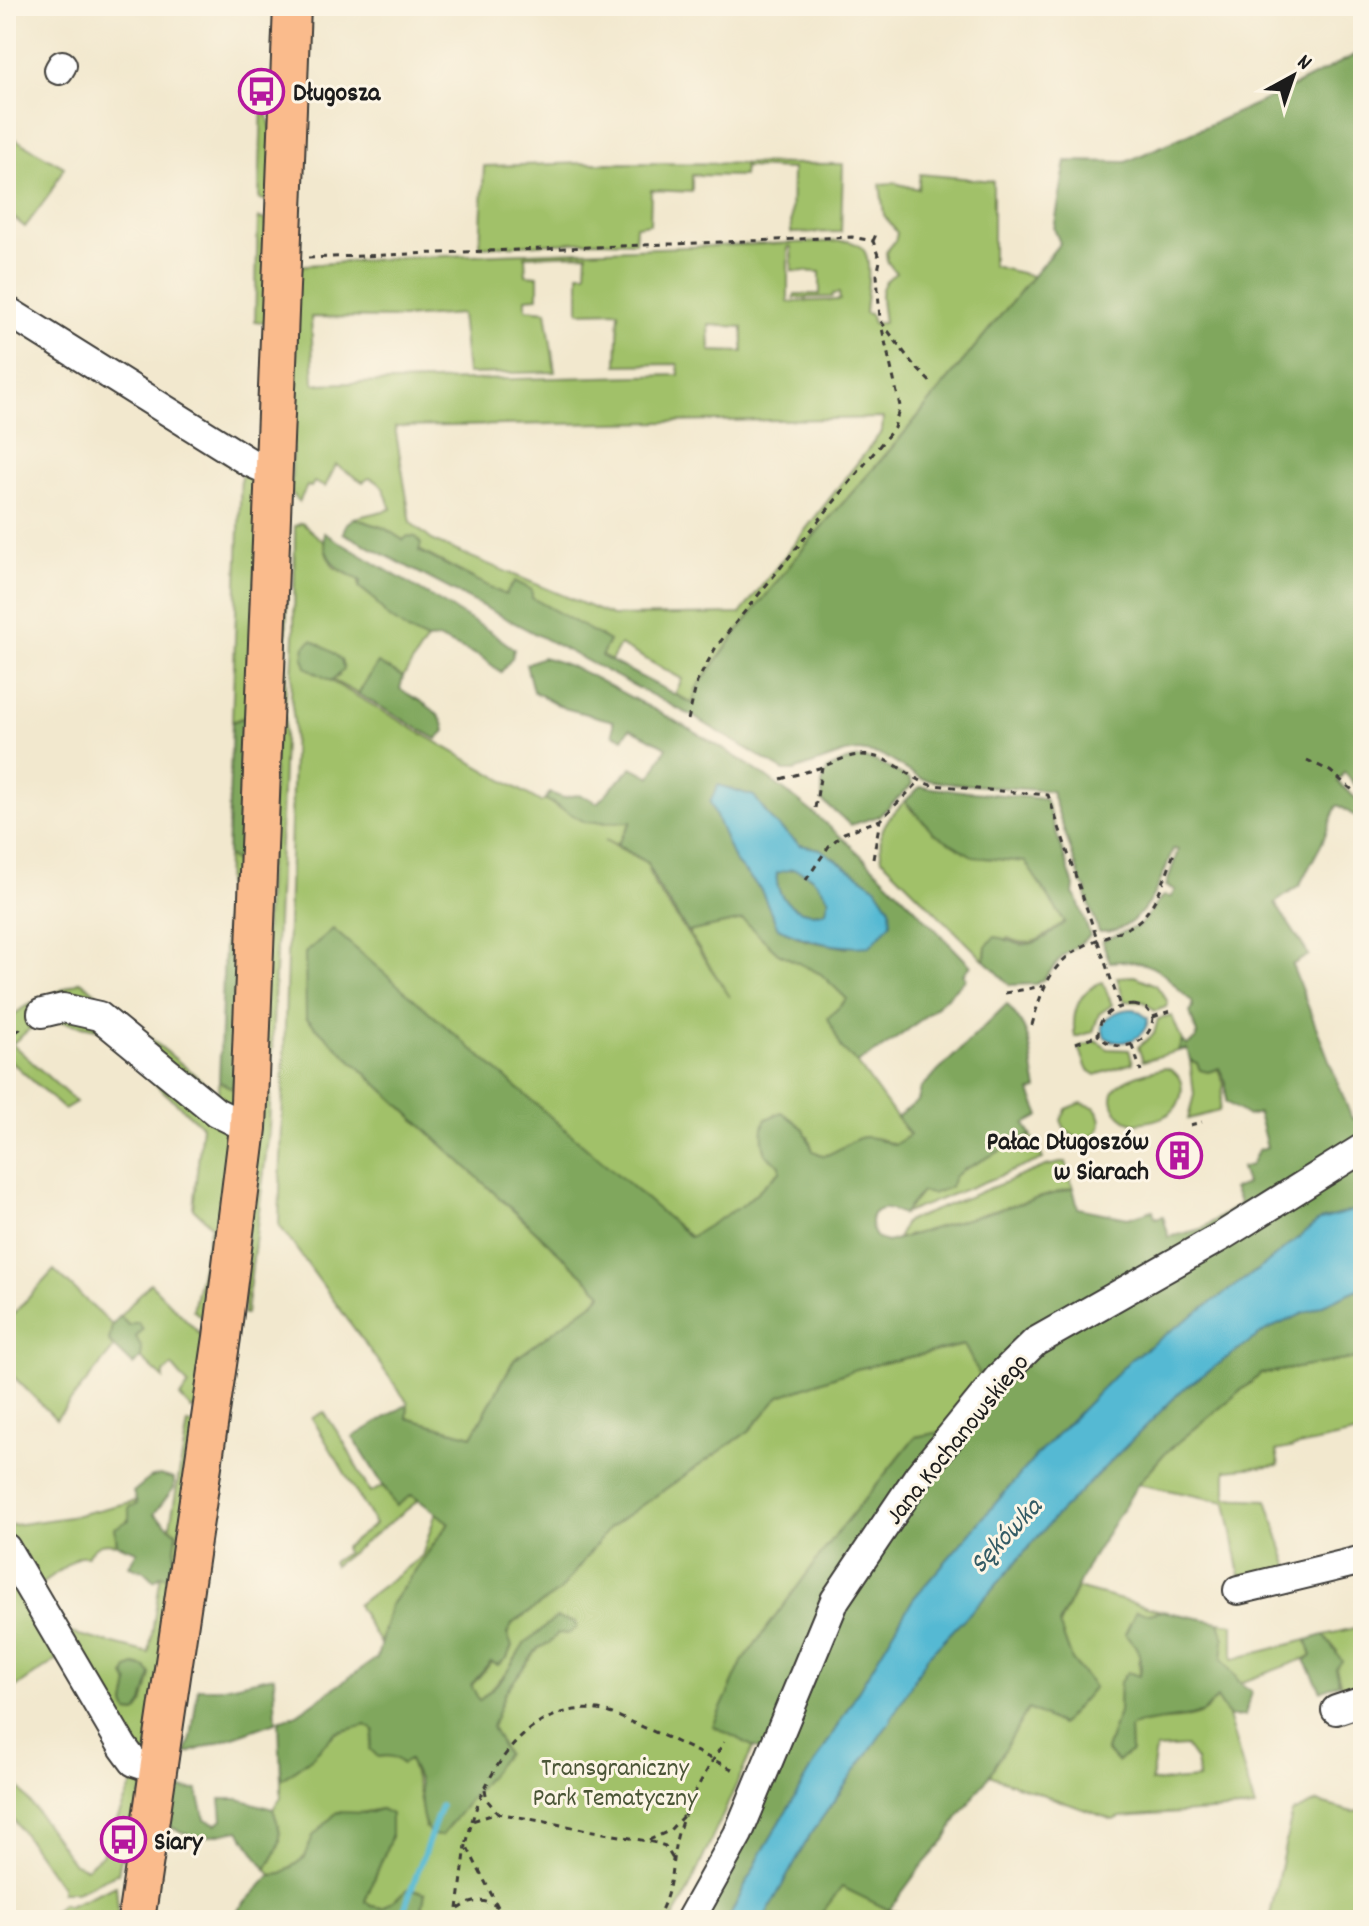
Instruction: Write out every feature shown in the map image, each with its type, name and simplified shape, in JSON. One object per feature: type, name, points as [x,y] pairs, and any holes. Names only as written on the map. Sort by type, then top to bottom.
[{"type":"main road","points":[[136,1920],[222,1337],[248,1128],[292,6]]},
{"type":"street","points":[[6,310],[249,462],[274,473]]},
{"type":"street","points":[[42,1013],[63,1008],[99,1016],[216,1112],[248,1128]]},
{"type":"street","name":"Jana Kochanowskiego","points":[[690,1920],[738,1834],[835,1600],[919,1475],[999,1377],[1035,1342],[1222,1236],[1363,1148]]},
{"type":"street","points":[[6,1548],[123,1747],[134,1762],[158,1770]]},
{"type":"street","points":[[1238,1590],[1363,1560]]},
{"type":"street","points":[[1336,1710],[1363,1701]]},
{"type":"path","points":[[688,720],[697,682],[716,647],[894,428],[900,406],[880,320],[877,275],[880,261],[873,241],[877,232]]},
{"type":"path","points":[[280,259],[852,237],[873,241]]},
{"type":"path","points":[[880,320],[912,363],[934,386]]},
{"type":"path","points":[[781,779],[822,767],[844,756],[860,754],[881,758],[920,781],[944,787],[1048,795],[1120,1006]]},
{"type":"path","points":[[1307,760],[1330,771],[1363,799]]},
{"type":"path","points":[[815,808],[822,767]]},
{"type":"path","points":[[806,880],[829,846],[844,833],[880,820],[920,781]]},
{"type":"path","points":[[873,859],[880,820]]},
{"type":"path","points":[[1032,1025],[1043,986],[1058,966],[1073,951],[1129,928],[1141,919],[1155,899],[1174,853]]},
{"type":"path","points":[[1005,993],[1043,986]]},
{"type":"path","points":[[1120,1006],[1146,1008],[1153,1017],[1152,1027],[1145,1038],[1132,1045],[1117,1047],[1105,1043],[1098,1035],[1099,1024],[1106,1014],[1120,1006]]},
{"type":"path","points":[[1153,1017],[1173,1010]]},
{"type":"path","points":[[1076,1043],[1098,1035]]},
{"type":"path","points":[[1132,1045],[1141,1071]]},
{"type":"path","points":[[1190,1125],[1202,1122]]},
{"type":"path","points":[[456,1920],[466,1845],[485,1789],[497,1764],[521,1738],[545,1720],[571,1711],[607,1712],[668,1736],[741,1774]]},
{"type":"path","points":[[656,1920],[668,1899],[673,1859],[686,1812],[724,1742]]},
{"type":"path","points":[[485,1789],[487,1800],[498,1813]]},
{"type":"path","points":[[647,1841],[669,1831],[686,1812]]},
{"type":"path","points":[[472,1821],[498,1813],[647,1841],[665,1846],[673,1859]]},
{"type":"path","points":[[466,1845],[504,1920]]},
{"type":"path","points":[[457,1910],[473,1901],[498,1907]]},
{"type":"green space","points":[[1363,51],[1363,785],[1358,788],[1344,772],[1338,782],[1363,805],[1363,825],[1359,817],[1337,805],[1322,843],[1299,886],[1275,903],[1309,955],[1292,965],[1352,1119],[1363,1115],[1363,1142],[984,1380],[964,1345],[856,1369],[780,1396],[749,1431],[609,1528],[560,1591],[513,1623],[507,1634],[512,1646],[507,1658],[498,1665],[491,1662],[471,1685],[479,1701],[503,1678],[525,1643],[556,1618],[576,1622],[577,1628],[568,1634],[558,1633],[550,1643],[538,1648],[505,1693],[492,1727],[506,1754],[441,1836],[431,1835],[424,1823],[418,1781],[409,1760],[402,1764],[392,1757],[378,1757],[370,1749],[374,1730],[366,1725],[335,1733],[311,1758],[281,1780],[279,1721],[297,1714],[377,1658],[390,1606],[449,1523],[412,1495],[396,1506],[353,1437],[408,1404],[407,1418],[472,1436],[514,1360],[602,1293],[306,1018],[305,953],[333,929],[690,1237],[744,1204],[780,1171],[780,1165],[766,1155],[763,1132],[766,1119],[782,1112],[804,1129],[813,1151],[824,1156],[863,1137],[894,1145],[910,1135],[897,1117],[918,1101],[921,1088],[1007,1004],[1023,1026],[1031,1053],[1037,1089],[1030,1092],[1040,1116],[1025,1124],[1031,1135],[963,1170],[954,1177],[950,1187],[932,1194],[921,1192],[903,1214],[887,1209],[877,1211],[871,1222],[878,1239],[887,1242],[1073,1188],[1078,1208],[1128,1218],[1153,1210],[1155,1218],[1163,1216],[1169,1237],[1201,1229],[1240,1204],[1233,1189],[1246,1184],[1241,1168],[1251,1165],[1258,1150],[1267,1147],[1258,1113],[1248,1116],[1226,1102],[1226,1083],[1219,1068],[1208,1072],[1200,1070],[1197,1063],[1190,1060],[1187,1049],[1178,1051],[1182,1041],[1187,1045],[1196,1039],[1190,1012],[1192,1001],[1153,967],[1137,962],[1110,962],[1102,941],[1140,925],[1163,896],[1171,897],[1175,890],[1166,886],[1178,850],[1173,849],[1156,890],[1138,915],[1114,931],[1099,932],[1086,895],[1087,889],[1082,884],[1051,791],[922,779],[882,755],[859,751],[794,771],[784,771],[692,716],[343,533],[346,524],[354,518],[384,528],[403,540],[408,536],[416,537],[421,544],[419,551],[505,595],[515,581],[532,590],[532,598],[609,641],[601,656],[693,704],[696,689],[811,539],[897,442],[1060,243],[1054,229],[1066,161],[1126,162],[1278,94]]},
{"type":"green space","points":[[262,104],[266,108],[274,141],[271,201],[259,199]]},
{"type":"green space","points":[[6,134],[64,167],[49,195],[25,227],[14,218],[6,228]]},
{"type":"green space","points":[[589,163],[843,164],[841,232],[791,233],[792,169],[744,167],[743,176],[692,175],[692,192],[651,190],[650,224],[636,226],[635,242],[480,247],[484,166]]},
{"type":"green space","points":[[920,174],[993,181],[993,266],[1033,276],[745,622],[696,689],[694,704],[675,694],[682,679],[620,645],[611,661],[601,656],[609,641],[532,598],[510,591],[505,595],[384,528],[354,518],[391,509],[384,490],[375,480],[369,478],[363,482],[336,465],[325,487],[314,482],[311,487],[307,486],[299,502],[291,492],[297,266],[394,258],[848,241],[862,248],[867,259],[865,313],[870,314],[873,323],[884,323],[882,289],[896,273],[887,261],[886,252],[897,233],[884,215],[880,184],[895,183],[918,189]],"holes":[[[788,247],[791,247],[792,271],[820,272],[820,294],[795,294],[794,298],[832,297],[839,293],[840,300],[788,302]],[[587,254],[586,273],[579,273],[579,312],[619,311],[617,365],[678,364],[679,375],[314,384],[311,317],[403,318],[461,314],[467,374],[555,372],[546,311],[526,309],[526,298],[538,297],[538,276],[526,275],[525,256]],[[709,325],[743,327],[743,352],[710,351]],[[883,418],[882,431],[740,614],[612,616],[433,541],[411,523],[395,427]]]},
{"type":"green space","points":[[258,218],[267,220],[267,323],[255,321]]},
{"type":"green space","points":[[204,446],[260,475],[239,1115],[135,1037],[43,1018],[12,1044],[76,1102],[64,1109],[6,1057],[6,1021],[24,1007],[81,981],[218,1094],[219,1081],[232,1088],[236,1039],[233,992],[239,983],[232,920],[225,922],[227,855],[234,861],[242,718],[232,722],[241,474]]},
{"type":"green space","points":[[288,523],[286,687],[269,1131],[246,1314],[243,1314]]},
{"type":"green space","points":[[302,523],[324,542],[334,567],[359,580],[359,587],[373,598],[386,615],[427,640],[403,677],[378,663],[358,694],[332,680],[339,676],[306,667],[541,802],[545,799],[556,807],[599,823],[632,822],[617,845],[605,840],[647,863],[655,886],[730,997],[688,932],[743,920],[778,953],[821,974],[847,999],[842,1049],[857,1063],[910,1136],[894,1145],[878,1138],[824,1156],[813,1151],[808,1136],[782,1113],[763,1141],[766,1155],[781,1165],[780,1171],[744,1204],[690,1238],[333,930],[306,1018],[602,1293],[596,1301],[514,1360],[472,1436],[407,1418],[408,1403],[279,1225],[294,722],[291,697],[295,526]]},
{"type":"green space","points":[[324,533],[491,632],[514,649],[512,658],[501,672],[481,657],[440,639],[427,640],[408,631],[386,615],[373,598],[359,587],[361,581],[329,558]]},
{"type":"green space","points":[[312,640],[341,660],[344,669],[331,681],[306,667],[303,658],[305,646]]},
{"type":"green space","points":[[542,657],[576,669],[682,725],[766,777],[821,819],[898,891],[971,966],[963,974],[966,978],[914,1025],[857,1063],[842,1049],[828,1018],[847,999],[821,974],[778,953],[743,920],[688,932],[657,885],[648,863],[617,845],[631,822],[585,822],[545,799],[550,793],[563,798],[581,796],[597,803],[632,767],[651,777],[667,747],[630,728],[623,738],[613,734],[613,721],[564,708],[533,691],[526,664]],"holes":[[[718,785],[754,796],[773,822],[800,845],[820,849],[876,887],[890,908],[847,948],[805,940],[778,928],[761,890],[734,860]]]},
{"type":"green space","points":[[378,663],[403,677],[400,689],[440,717],[445,731],[437,739],[358,694]]},
{"type":"green space","points":[[242,718],[248,723],[243,860],[234,861],[227,855],[232,722]]},
{"type":"green space","points":[[860,758],[873,760],[907,777],[912,785],[879,816],[851,825],[822,801],[822,784],[827,770]]},
{"type":"green space","points":[[920,787],[1045,799],[1074,886],[1073,894],[1090,936],[1063,956],[1036,984],[1010,985],[985,960],[986,947],[994,937],[1019,944],[1032,943],[1065,922],[1025,862],[974,857],[934,833],[905,801]]},
{"type":"green space","points":[[905,801],[912,811],[974,857],[1025,861],[1065,922],[1038,940],[1024,943],[1008,938],[986,947],[984,960],[882,859],[880,840],[884,826]]},
{"type":"green space","points":[[792,869],[818,883],[829,899],[826,911],[798,910],[784,899],[779,891],[777,872]]},
{"type":"green space","points":[[232,919],[241,929],[239,983],[233,992],[236,1039],[233,1089],[219,1081],[225,922]]},
{"type":"green space","points":[[1134,976],[1156,985],[1168,1002],[1166,1007],[1155,1011],[1144,1002],[1124,1001],[1117,977]]},
{"type":"green space","points":[[1103,982],[1112,1005],[1099,1014],[1093,1032],[1075,1037],[1074,1020],[1078,1004],[1088,991]]},
{"type":"green space","points":[[1172,1016],[1182,1041],[1178,1051],[1143,1061],[1138,1047],[1154,1034],[1158,1019]]},
{"type":"green space","points":[[1096,1041],[1108,1049],[1129,1050],[1133,1063],[1096,1075],[1087,1069],[1079,1047]]},
{"type":"green space","points":[[1190,1060],[1197,1063],[1200,1070],[1208,1072],[1218,1069],[1224,1084],[1219,1111],[1188,1119],[1194,1094]]},
{"type":"green space","points":[[135,1061],[233,1131],[215,1320],[203,1319],[193,1310],[211,1225],[193,1208],[202,1126],[132,1063]]},
{"type":"green space","points":[[1165,1068],[1173,1071],[1181,1082],[1181,1097],[1173,1110],[1160,1118],[1137,1123],[1126,1120],[1117,1112],[1112,1095],[1119,1085],[1131,1078]]},
{"type":"green space","points":[[1081,1103],[1094,1107],[1100,1117],[1101,1125],[1091,1137],[1074,1137],[1061,1120],[1066,1109]]},
{"type":"green space","points":[[1031,1135],[1043,1159],[903,1214],[921,1192]]},
{"type":"green space","points":[[1066,1162],[1073,1188],[897,1239],[905,1222],[1046,1166]]},
{"type":"green space","points":[[1356,1167],[1363,1168],[1363,1208],[1320,1220],[1266,1264],[1131,1359],[1038,1454],[913,1599],[761,1854],[728,1920],[694,1920],[774,1757],[713,1726],[742,1662],[834,1537],[915,1437],[968,1427],[1039,1345]]},
{"type":"green space","points":[[54,1270],[112,1325],[109,1342],[114,1348],[56,1419],[6,1369],[6,1322]]},
{"type":"green space","points":[[150,1283],[200,1334],[213,1337],[201,1409],[191,1409],[180,1397],[189,1386],[172,1366],[164,1373],[164,1379],[141,1358],[140,1344],[120,1316]]},
{"type":"green space","points":[[1363,1287],[1363,1357],[1261,1374],[1164,1454],[1138,1484],[1090,1561],[1059,1624],[1072,1660],[1094,1687],[1061,1725],[1028,1709],[989,1776],[946,1839],[889,1910],[842,1887],[816,1920],[763,1920],[810,1835],[889,1723],[927,1657],[992,1590],[1054,1518],[1182,1390],[1266,1330]]},
{"type":"green space","points":[[120,1316],[128,1325],[138,1322],[143,1329],[136,1337],[142,1349],[141,1358],[133,1365],[109,1342],[112,1325]]},
{"type":"green space","name":"Transgraniczny Park Tematyczny","points":[[965,1345],[984,1380],[948,1431],[915,1437],[834,1537],[742,1662],[754,1746],[672,1920],[412,1920],[422,1910],[410,1888],[383,1908],[371,1906],[365,1901],[391,1838],[381,1809],[356,1814],[313,1836],[305,1857],[282,1874],[271,1875],[266,1869],[279,1846],[279,1827],[273,1809],[281,1797],[281,1780],[311,1758],[335,1733],[366,1725],[374,1730],[378,1757],[388,1755],[409,1759],[425,1827],[492,1727],[504,1693],[539,1648],[550,1643],[556,1619],[479,1702],[471,1686],[492,1662],[513,1623],[560,1591],[609,1528],[749,1431],[780,1396],[856,1369]]},
{"type":"green space","points":[[1363,1357],[1363,1432],[1276,1451],[1279,1465],[1226,1470],[1226,1498],[1267,1500],[1291,1574],[1244,1596],[1226,1502],[1138,1484],[1164,1454],[1261,1374]]},
{"type":"green space","points":[[324,1412],[344,1442],[370,1493],[383,1486],[396,1506],[411,1495],[419,1500],[334,1566],[332,1562],[346,1553],[344,1548],[375,1524],[312,1418]]},
{"type":"green space","points":[[188,1423],[199,1431],[149,1757],[138,1755],[131,1747],[63,1637],[71,1633],[149,1653],[161,1574],[167,1576],[172,1571],[177,1533],[170,1526]],"holes":[[[135,1665],[146,1668],[151,1674],[143,1703],[136,1713],[128,1712],[125,1705],[129,1683],[125,1675],[128,1668]]]},
{"type":"green space","points":[[160,1475],[174,1479],[174,1488],[154,1514],[177,1533],[172,1572],[154,1581],[144,1571],[129,1566],[137,1551],[117,1544],[115,1528],[129,1520],[129,1507],[137,1504],[133,1492],[150,1478]]},
{"type":"green space","points":[[135,1501],[138,1505],[116,1537],[117,1544],[96,1546],[87,1556],[79,1556],[35,1589],[6,1537],[6,1526],[69,1517]]},
{"type":"green space","points":[[436,1512],[449,1522],[390,1606],[380,1644],[357,1605],[422,1556]]},
{"type":"green space","points":[[6,1556],[57,1660],[6,1694]]},
{"type":"green space","points":[[1077,1588],[1162,1611],[1149,1614],[1135,1644],[1139,1651],[1140,1676],[1120,1682],[1119,1712],[1106,1750],[1117,1762],[1130,1736],[1130,1727],[1148,1721],[1194,1716],[1205,1711],[1217,1698],[1227,1713],[1255,1808],[1113,1820],[989,1775],[1028,1709],[1072,1660],[1059,1625]],"holes":[[[1186,1747],[1196,1761],[1199,1779],[1151,1782],[1156,1749]]]},
{"type":"green space","points":[[1136,1611],[1149,1614],[1162,1611],[1219,1622],[1224,1639],[1222,1659],[1240,1683],[1251,1691],[1245,1716],[1229,1717],[1217,1698],[1203,1712],[1191,1716],[1137,1724],[1130,1728],[1131,1752],[1117,1762],[1106,1750],[1119,1712],[1120,1682],[1127,1672],[1140,1676],[1138,1653],[1125,1634]]},
{"type":"green space","points":[[1219,1622],[1233,1624],[1233,1659],[1307,1640],[1312,1656],[1240,1683],[1222,1659],[1224,1639]]},
{"type":"green space","points":[[1363,1626],[1363,1696],[1346,1701],[1336,1669],[1337,1651],[1324,1635]]},
{"type":"green space","points":[[1324,1635],[1342,1661],[1336,1669],[1339,1683],[1321,1691],[1305,1660],[1312,1656],[1307,1640]]},
{"type":"green space","points":[[135,1665],[146,1668],[151,1674],[143,1703],[136,1713],[128,1712],[125,1705],[129,1683],[125,1676],[128,1668]]},
{"type":"green space","points":[[274,1676],[276,1722],[185,1754],[191,1738],[198,1688],[219,1688]]},
{"type":"green space","points":[[6,1769],[74,1864],[86,1868],[102,1855],[136,1775],[147,1776],[131,1828],[127,1827],[126,1832],[120,1831],[117,1845],[123,1847],[118,1873],[76,1892],[61,1892],[61,1887],[6,1809]]},
{"type":"green space","points":[[175,1789],[197,1790],[205,1819],[216,1824],[222,1819],[220,1799],[239,1799],[273,1809],[280,1840],[266,1869],[239,1830],[198,1838],[169,1827]]},
{"type":"green space","points":[[1317,1802],[1353,1812],[1363,1810],[1363,1920],[1269,1920],[1292,1813]]},
{"type":"green space","points":[[381,1809],[391,1814],[391,1838],[365,1901],[371,1906],[383,1908],[410,1888],[425,1893],[422,1910],[412,1920],[228,1920],[271,1875],[282,1874],[305,1857],[313,1836],[337,1812],[368,1813]]},
{"type":"green space","points":[[116,1885],[119,1920],[43,1920],[62,1904],[68,1906]]},
{"type":"green space","points":[[842,1886],[889,1910],[929,1920],[816,1920]]},
{"type":"water","points":[[718,785],[754,796],[773,822],[800,845],[820,849],[876,887],[890,908],[891,923],[870,946],[858,947],[823,943],[778,928],[761,890],[734,860],[710,802]],"holes":[[[792,869],[814,879],[829,899],[826,911],[798,910],[784,899],[779,891],[777,873]]]},
{"type":"water","points":[[1135,1009],[1148,1018],[1138,1037],[1117,1042],[1104,1036],[1102,1026],[1108,1018],[1120,1011]]},
{"type":"water","name":"Sękówka","points":[[1363,1208],[1363,1287],[1266,1330],[1182,1390],[1054,1518],[992,1590],[927,1657],[889,1723],[810,1835],[763,1920],[728,1920],[761,1854],[913,1599],[1038,1454],[1131,1359],[1266,1264],[1320,1220]]},
{"type":"waterway","points":[[394,1920],[405,1907],[441,1806]]},
{"type":"place","name":"Długosza","points":[[262,91]]},
{"type":"place","name":"Pałac Długoszów w Siarach","points":[[1180,1155]]},
{"type":"place","name":"Siary","points":[[123,1840]]}]
